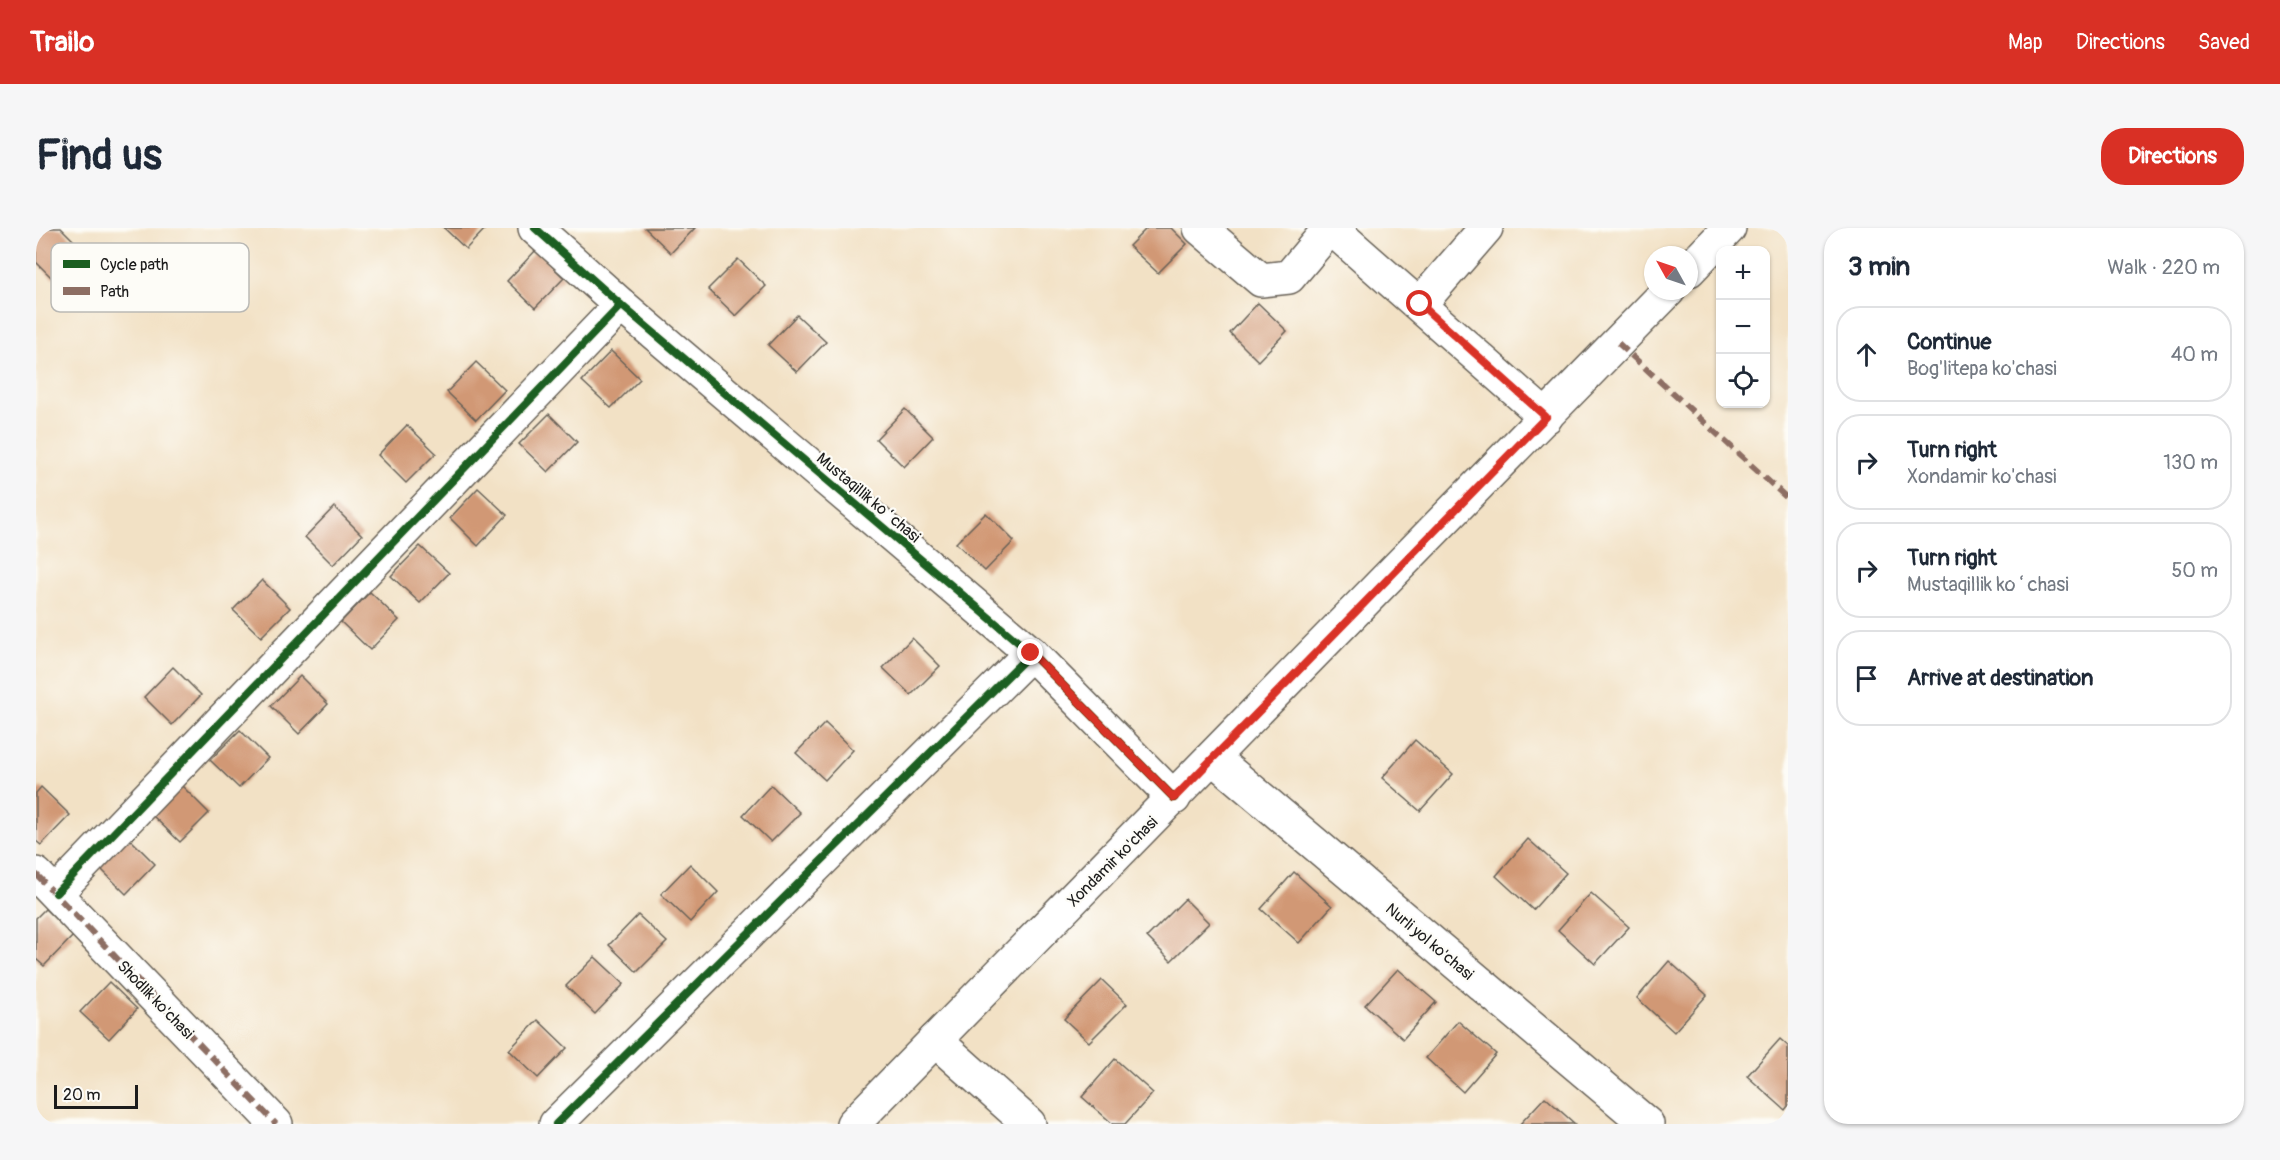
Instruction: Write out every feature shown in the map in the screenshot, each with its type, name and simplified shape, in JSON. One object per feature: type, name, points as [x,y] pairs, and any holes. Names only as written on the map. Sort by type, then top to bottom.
[{"type":"street","name":"Mustaqillik koʻchasi","points":[[535,228],[621,305],[1031,653],[1174,798]]},
{"type":"street","points":[[1200,228],[1261,280],[1289,277],[1331,228],[1546,417]]},
{"type":"street","points":[[1420,304],[1486,228]]},
{"type":"street","points":[[1698,261],[1729,228]]},
{"type":"street","name":"Xondamir ko'chasi","points":[[853,1124],[1659,300]]},
{"type":"street","points":[[46,884],[621,305]]},
{"type":"street","points":[[556,1124],[1031,653]]},
{"type":"street","name":"Nurli yol ko'chasi","points":[[1213,758],[1647,1124]]},
{"type":"street","name":"Shodlik ko'chasi","points":[[46,884],[276,1124]]},
{"type":"street","points":[[935,1040],[1029,1124]]},
{"type":"building","points":[[47,228],[61,228],[76,243],[51,243],[51,277],[36,262],[36,240]]},
{"type":"building","points":[[444,228],[486,228],[466,249]]},
{"type":"building","points":[[645,228],[695,228],[671,253]]},
{"type":"building","points":[[1147,228],[1171,228],[1187,244],[1158,273],[1129,246]]},
{"type":"building","points":[[536,250],[564,278],[535,308],[507,281]]},
{"type":"building","points":[[738,259],[766,286],[736,316],[708,289]]},
{"type":"building","points":[[1258,303],[1287,331],[1258,361],[1230,333]]},
{"type":"building","points":[[797,315],[826,342],[797,372],[768,345]]},
{"type":"building","points":[[611,351],[640,379],[611,408],[582,381]]},
{"type":"building","points":[[476,362],[505,390],[476,420],[447,392]]},
{"type":"building","points":[[905,409],[933,437],[904,467],[876,439]]},
{"type":"building","points":[[549,414],[577,442],[548,472],[519,444]]},
{"type":"building","points":[[407,425],[436,453],[406,483],[378,455]]},
{"type":"building","points":[[478,488],[507,515],[478,546],[450,518]]},
{"type":"building","points":[[334,507],[362,535],[333,565],[305,537]]},
{"type":"building","points":[[986,513],[1014,541],[985,571],[956,543]]},
{"type":"building","points":[[420,546],[449,573],[420,603],[391,576]]},
{"type":"building","points":[[262,580],[290,608],[261,637],[233,610]]},
{"type":"building","points":[[370,592],[399,620],[370,650],[341,622]]},
{"type":"building","points":[[912,638],[940,666],[911,695],[883,668]]},
{"type":"building","points":[[173,667],[201,695],[172,725],[144,697]]},
{"type":"building","points":[[300,676],[328,704],[299,734],[271,706]]},
{"type":"building","points":[[825,723],[853,750],[825,780],[796,753]]},
{"type":"building","points":[[240,730],[268,758],[239,788],[210,760]]},
{"type":"building","points":[[1415,740],[1453,774],[1420,811],[1382,778]]},
{"type":"building","points":[[181,785],[209,813],[180,842],[152,815]]},
{"type":"building","points":[[771,785],[800,813],[771,842],[743,815]]},
{"type":"building","points":[[41,787],[70,815],[41,845],[36,841],[36,793]]},
{"type":"building","points":[[127,836],[155,864],[126,894],[98,866]]},
{"type":"building","points":[[1528,839],[1566,873],[1533,910],[1496,876]]},
{"type":"building","points":[[690,864],[718,892],[690,922],[661,894]]},
{"type":"building","points":[[1294,872],[1332,906],[1299,943],[1261,909]]},
{"type":"building","points":[[1591,893],[1629,927],[1595,964],[1558,930]]},
{"type":"building","points":[[1185,899],[1209,923],[1171,961],[1147,937]]},
{"type":"building","points":[[45,909],[73,936],[44,966],[36,959],[36,918]]},
{"type":"building","points":[[638,915],[667,942],[637,972],[609,945]]},
{"type":"building","points":[[595,957],[624,984],[595,1014],[566,986]]},
{"type":"building","points":[[1669,961],[1707,995],[1674,1032],[1637,998]]},
{"type":"building","points":[[1398,969],[1436,1002],[1403,1039],[1365,1005]]},
{"type":"building","points":[[1102,980],[1127,1004],[1089,1042],[1064,1019]]},
{"type":"building","points":[[109,982],[137,1009],[109,1039],[80,1012]]},
{"type":"building","points":[[538,1020],[567,1048],[538,1078],[509,1050]]},
{"type":"building","points":[[1458,1021],[1496,1054],[1463,1092],[1426,1058]]},
{"type":"building","points":[[1780,1039],[1788,1046],[1788,1106],[1785,1110],[1747,1076]]},
{"type":"building","points":[[1115,1059],[1153,1093],[1125,1124],[1113,1124],[1082,1097]]},
{"type":"building","points":[[1545,1097],[1575,1124],[1520,1124]]},
{"type":"marked path","points":[[1618,343],[1788,499]]},
{"type":"marked path","points":[[36,874],[276,1124]]},
{"type":"cycle path","points":[[535,228],[621,305],[1031,653],[1174,798]]},
{"type":"cycle path","points":[[56,893],[621,305]]},
{"type":"cycle path","points":[[556,1124],[1031,653]]},
{"type":"route","points":[[1031,653],[1174,798],[1546,417],[1420,304]]}]
